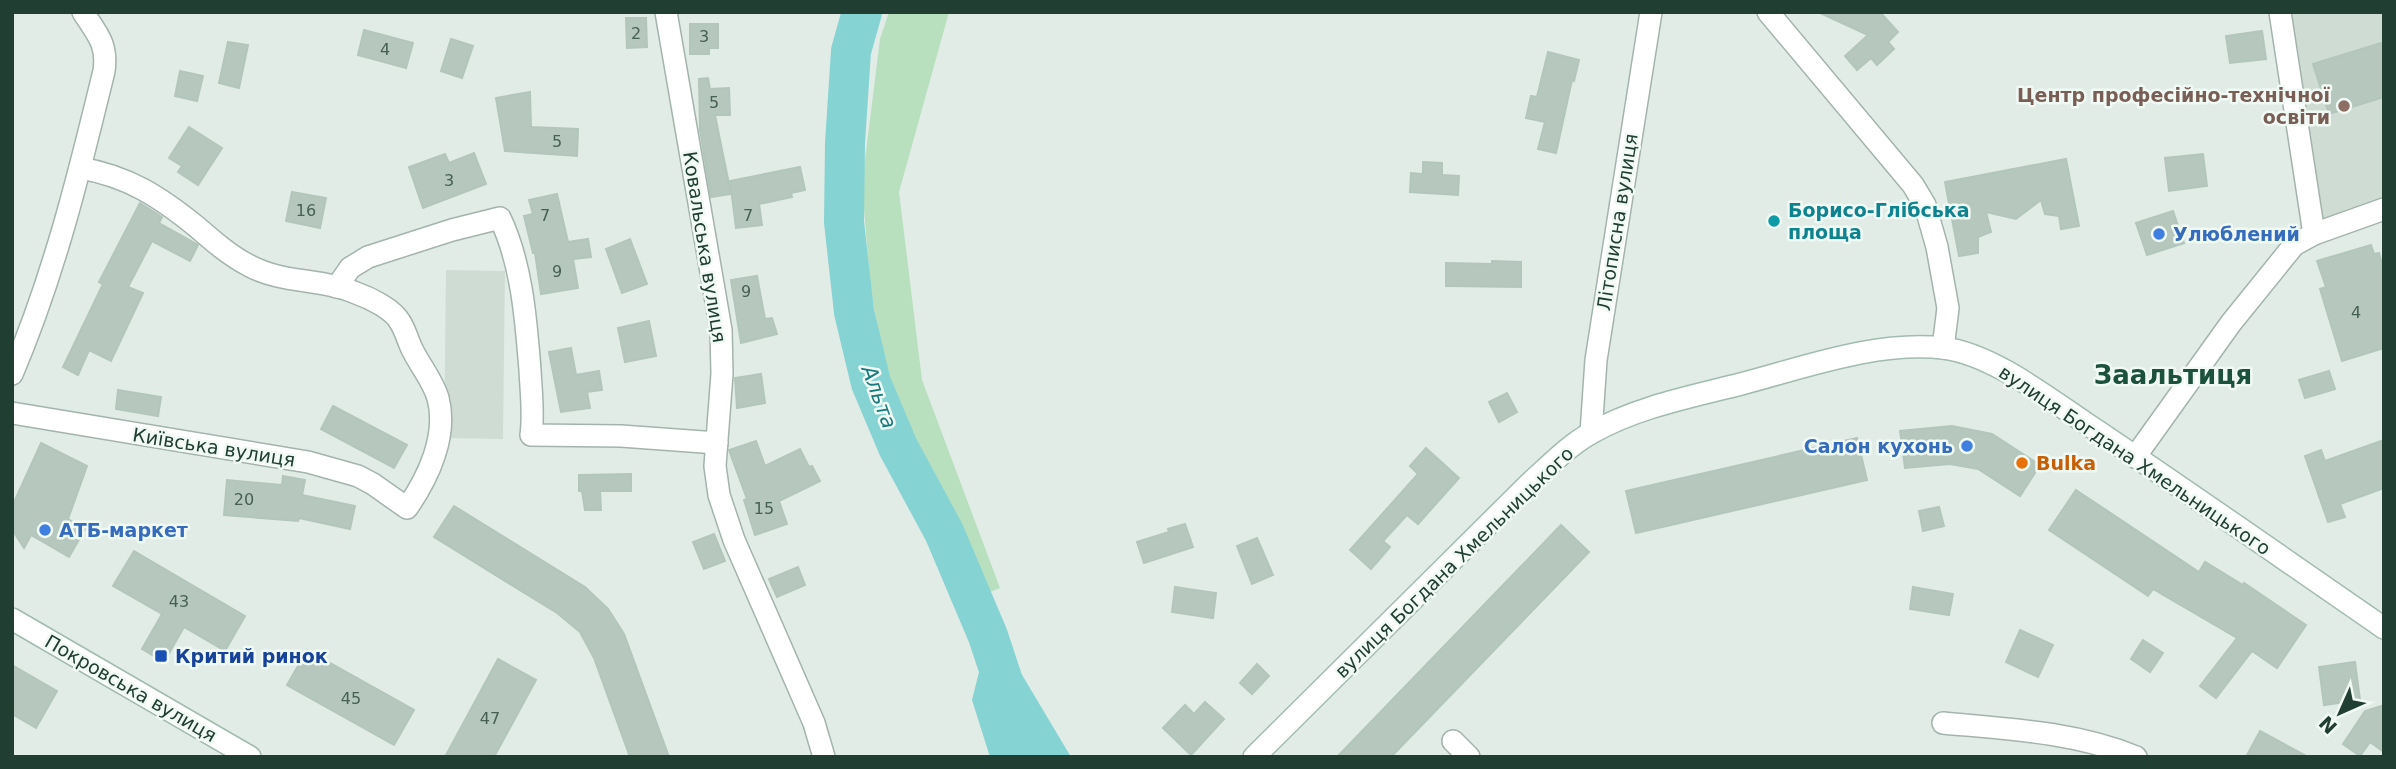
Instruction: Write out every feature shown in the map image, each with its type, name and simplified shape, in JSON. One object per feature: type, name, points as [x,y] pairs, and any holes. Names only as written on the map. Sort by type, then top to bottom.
[{"type":"street","points":[[12,374],[59,249],[106,58],[104,46],[83,12]]},
{"type":"street","name":"Ковальська вулиця","points":[[666,12],[721,330],[722,374],[716,479],[725,516],[810,713],[824,757]]},
{"type":"street","name":"Літописна вулиця","points":[[1591,433],[1596,360],[1651,12]]},
{"type":"street","points":[[1768,12],[1913,186],[1925,205],[1937,247],[1948,308],[1943,348]]},
{"type":"street","points":[[2280,12],[2314,234]]},
{"type":"street","points":[[80,168],[111,174],[144,188],[231,255],[262,272],[337,287],[349,268],[368,257],[500,218],[512,245],[518,278],[528,353],[531,435],[621,436],[717,443]]},
{"type":"street","points":[[2135,457],[2217,342],[2294,245],[2314,234],[2384,209]]},
{"type":"street","name":"Київська вулиця","points":[[12,413],[318,464],[358,476],[407,508],[424,482],[436,449],[440,421],[438,398],[396,316],[360,295],[337,287]]},
{"type":"street","name":"вулиця Богдана Хмельницького","points":[[1254,757],[1555,459],[1591,433],[1617,420],[1679,399],[1851,355],[1883,350],[1943,348],[1973,355],[2007,373],[2135,457],[2384,628]]},
{"type":"street","name":"Покровська вулиця","points":[[12,619],[250,757]]},
{"type":"street","points":[[1943,723],[2083,739],[2136,757]]},
{"type":"street","points":[[1453,741],[1469,757]]},
{"type":"shaded area","name":"Центр професійно-технічної освіти","points":[[2288,12],[2384,12],[2384,200],[2323,223]]},
{"type":"shaded area","points":[[446,270],[505,271],[503,439],[444,438]]},
{"type":"green space","points":[[889,12],[949,12],[899,192],[922,380],[1000,588],[982,595],[952,522],[892,399],[871,293],[862,184],[880,39]]},
{"type":"water","points":[[988,636],[1012,658],[1071,757],[990,757],[972,700]]},
{"type":"building","points":[[1818,12],[1880,12],[1898,32],[1888,42],[1894,49],[1877,65],[1871,58],[1857,70],[1845,56],[1868,35]]},
{"type":"building","points":[[626,18],[646,18],[647,47],[627,48]]},
{"type":"building","points":[[690,24],[718,24],[718,48],[709,48],[709,54],[690,54]]},
{"type":"building","points":[[364,30],[413,43],[406,68],[358,55]]},
{"type":"building","points":[[2262,31],[2266,59],[2230,63],[2226,36]]},
{"type":"building","points":[[451,39],[473,46],[462,78],[441,71]]},
{"type":"building","points":[[228,42],[248,45],[239,88],[219,83]]},
{"type":"building","points":[[2384,42],[2384,97],[2329,114],[2313,64]]},
{"type":"building","points":[[1548,52],[1579,60],[1556,153],[1538,149],[1545,122],[1526,118],[1531,96],[1537,97]]},
{"type":"building","points":[[180,71],[203,76],[197,101],[175,96]]},
{"type":"building","points":[[708,78],[710,89],[729,88],[730,115],[715,115],[731,194],[711,197],[700,130],[699,79]]},
{"type":"building","points":[[530,92],[531,127],[578,129],[577,156],[505,151],[496,98]]},
{"type":"building","points":[[189,127],[222,148],[198,185],[178,172],[182,166],[169,158]]},
{"type":"building","points":[[474,153],[486,184],[423,208],[409,167],[445,154],[449,163]]},
{"type":"building","points":[[2203,154],[2207,186],[2169,191],[2165,158]]},
{"type":"building","points":[[2066,159],[2079,226],[2061,229],[2059,216],[2045,214],[2041,200],[2016,219],[1986,212],[1991,232],[1978,237],[1978,253],[1959,256],[1945,182]]},
{"type":"building","points":[[1423,162],[1442,163],[1442,175],[1459,176],[1458,195],[1410,192],[1411,173],[1423,174]]},
{"type":"building","points":[[800,167],[805,190],[791,193],[792,197],[759,204],[762,225],[736,228],[730,181]]},
{"type":"building","points":[[292,192],[326,198],[320,228],[286,221]]},
{"type":"building","points":[[557,194],[568,242],[588,239],[591,257],[573,259],[578,288],[541,294],[535,253],[524,216],[533,214],[529,200]]},
{"type":"building","points":[[140,203],[162,217],[159,223],[198,245],[190,261],[152,241],[128,287],[143,293],[111,361],[89,350],[78,375],[63,367],[103,284],[99,282]]},
{"type":"building","points":[[2173,211],[2184,243],[2147,255],[2136,223]]},
{"type":"building","points":[[630,239],[647,284],[622,293],[606,249]]},
{"type":"building","points":[[2371,245],[2374,254],[2379,253],[2384,270],[2384,348],[2342,361],[2320,289],[2326,287],[2317,261]]},
{"type":"building","points":[[1492,261],[1521,262],[1521,287],[1446,286],[1446,263],[1492,264]]},
{"type":"building","points":[[757,276],[765,319],[772,318],[777,334],[741,343],[731,280]]},
{"type":"building","points":[[649,321],[656,356],[625,362],[618,328]]},
{"type":"building","points":[[571,348],[576,375],[599,371],[602,390],[587,392],[590,408],[561,412],[549,352]]},
{"type":"building","points":[[2329,371],[2335,389],[2305,398],[2299,380]]},
{"type":"building","points":[[761,374],[765,403],[737,408],[735,378]]},
{"type":"building","points":[[118,390],[161,397],[158,416],[116,409]]},
{"type":"building","points":[[1507,393],[1517,412],[1499,422],[1489,402]]},
{"type":"building","points":[[333,406],[407,445],[394,468],[321,429]]},
{"type":"building","points":[[1952,426],[1992,434],[2040,465],[2020,496],[1978,469],[1950,464],[1905,468],[1900,431]]},
{"type":"building","points":[[1857,438],[1867,480],[1636,533],[1626,491]]},
{"type":"building","points":[[2384,440],[2384,488],[2340,504],[2345,517],[2328,522],[2305,456],[2321,450],[2325,461]]},
{"type":"building","points":[[756,441],[765,466],[800,449],[820,481],[779,501],[787,524],[755,535],[744,500],[747,499],[729,450]]},
{"type":"building","points":[[41,443],[87,466],[68,519],[85,529],[69,557],[31,535],[24,548],[15,534],[12,514],[15,500]]},
{"type":"building","points":[[1426,448],[1459,478],[1418,524],[1407,515],[1383,541],[1390,547],[1371,569],[1350,550],[1418,474],[1410,466]]},
{"type":"building","points":[[631,474],[631,491],[600,491],[601,510],[585,510],[582,491],[579,491],[579,475]]},
{"type":"building","points":[[283,476],[305,480],[302,495],[355,506],[350,529],[299,518],[298,521],[224,515],[227,480],[282,485]]},
{"type":"building","points":[[2076,490],[2199,572],[2205,562],[2243,585],[2244,583],[2306,625],[2277,668],[2252,651],[2216,698],[2200,686],[2237,638],[2153,589],[2148,596],[2049,530]]},
{"type":"building","points":[[454,506],[585,587],[608,609],[624,634],[669,757],[630,757],[594,658],[580,632],[557,613],[434,537]]},
{"type":"building","points":[[1939,507],[1944,526],[1923,531],[1919,511]]},
{"type":"building","points":[[1185,524],[1193,547],[1144,563],[1137,542]]},
{"type":"building","points":[[1561,525],[1589,552],[1391,757],[1337,757]]},
{"type":"building","points":[[714,534],[725,561],[704,569],[693,542]]},
{"type":"building","points":[[1257,538],[1273,575],[1252,584],[1237,546]]},
{"type":"building","points":[[134,551],[245,616],[225,651],[184,627],[164,662],[142,649],[162,614],[113,586]]},
{"type":"building","points":[[798,567],[805,585],[777,597],[769,579]]},
{"type":"building","points":[[1175,587],[1216,593],[1213,618],[1172,612]]},
{"type":"building","points":[[1913,587],[1953,594],[1949,615],[1910,609]]},
{"type":"building","points":[[2020,630],[2053,645],[2038,677],[2006,662]]},
{"type":"building","points":[[2143,640],[2163,653],[2150,672],[2131,659]]},
{"type":"building","points":[[307,650],[414,710],[394,745],[287,685]]},
{"type":"building","points":[[498,659],[536,680],[494,757],[445,757]]},
{"type":"building","points":[[2355,662],[2360,700],[2324,705],[2319,667]]},
{"type":"building","points":[[1257,664],[1269,676],[1252,694],[1240,683]]},
{"type":"building","points":[[12,665],[57,691],[36,728],[12,714]]},
{"type":"building","points":[[1205,702],[1224,719],[1191,755],[1163,728],[1185,705],[1194,714]]},
{"type":"building","points":[[2384,705],[2384,752],[2370,742],[2360,756],[2343,744],[2365,711]]},
{"type":"building","points":[[2260,731],[2308,757],[2246,757]]},
{"type":"waterway","name":"Альта","points":[[862,12],[851,51],[845,143],[844,222],[854,312],[871,383],[898,447],[944,532],[988,636],[1030,757]]},
{"type":"place","name":"Центр професійно-технічної освіти","points":[[2344,106]]},
{"type":"place","name":"Борисо-Глібська площа","points":[[1774,221]]},
{"type":"place","name":"Улюблений","points":[[2159,234]]},
{"type":"place","name":"Салон кухонь","points":[[1967,446]]},
{"type":"place","name":"Bulka","points":[[2022,463]]},
{"type":"place","name":"АТБ-маркет","points":[[45,530]]},
{"type":"place","name":"Критий ринок","points":[[161,656]]},
{"type":"district","name":"Заальтиця","points":[[2173,375]]}]
